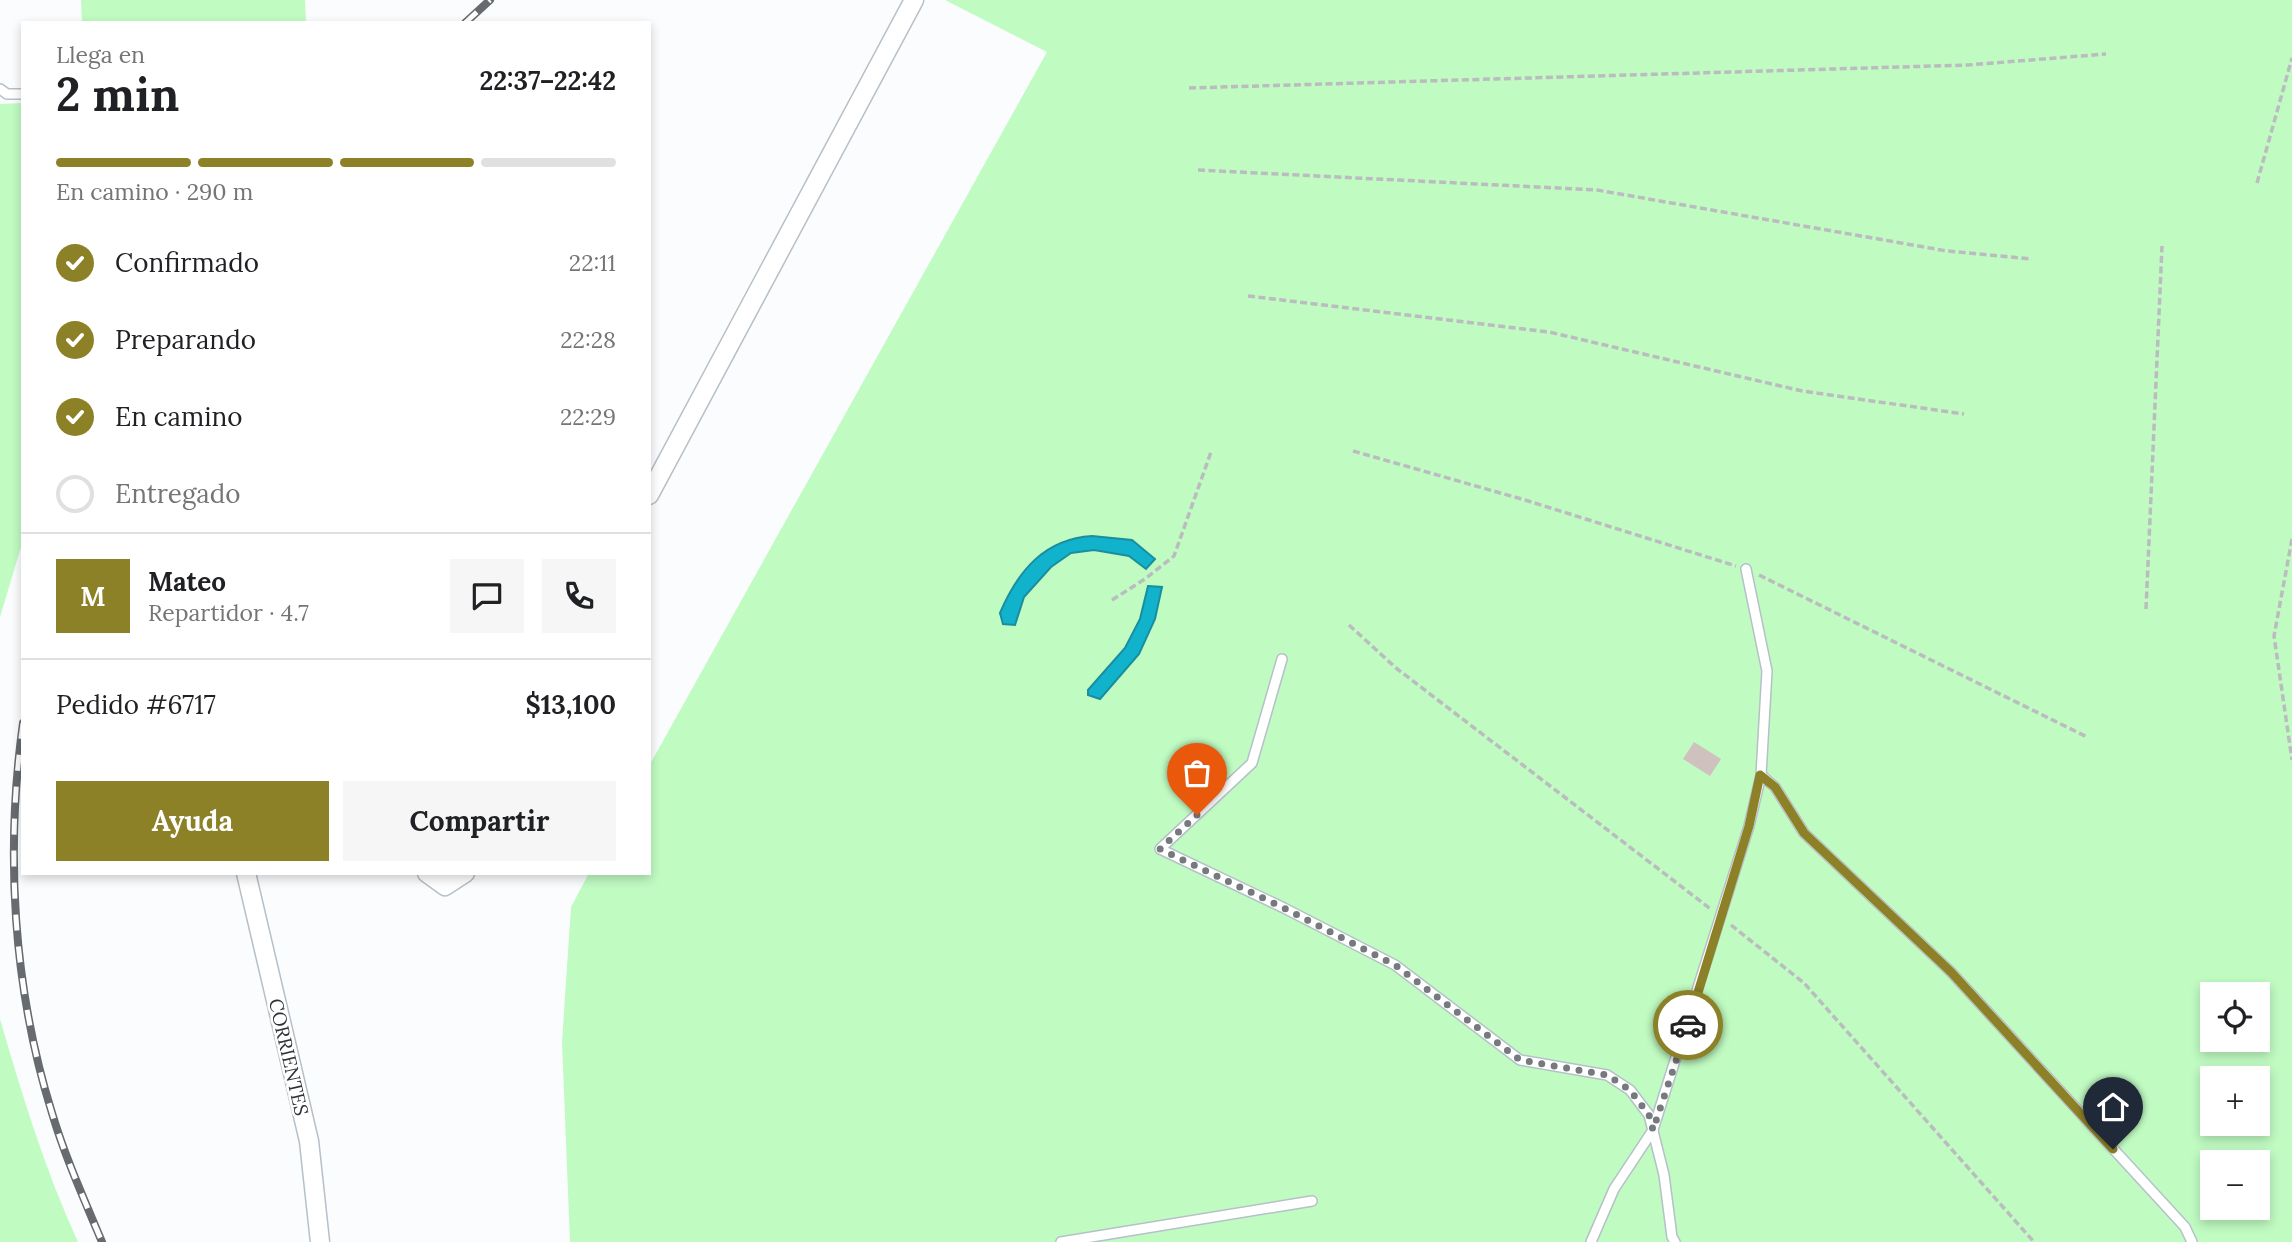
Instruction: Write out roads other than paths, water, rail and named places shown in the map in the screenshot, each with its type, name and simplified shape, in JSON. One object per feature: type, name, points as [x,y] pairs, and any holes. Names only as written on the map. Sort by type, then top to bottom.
[{"type":"street","points":[[651,491],[914,0]]},
{"type":"street","name":"CORRIENTES","points":[[246,875],[309,1141],[320,1242]]},
{"type":"street","points":[[430,875],[445,886],[462,875]]},
{"type":"lane","points":[[0,89],[7,94],[21,93]]},
{"type":"lane","points":[[1591,1242],[1614,1189],[1653,1130],[1749,826],[1760,775],[1767,671],[1746,569]]},
{"type":"lane","points":[[1282,659],[1252,763],[1160,849],[1395,965],[1520,1060],[1607,1075],[1630,1090],[1649,1115],[1664,1175],[1672,1237],[1675,1242]]},
{"type":"lane","points":[[1760,775],[1775,787],[1804,833],[1951,972],[2185,1227],[2192,1242]]},
{"type":"lane","points":[[1061,1242],[1312,1201]]},
{"type":"water","points":[[1092,536],[1132,540],[1155,559],[1146,569],[1129,556],[1094,550],[1071,553],[1051,567],[1024,597],[1015,625],[1003,624],[1000,613],[1007,598],[1024,571],[1035,560],[1060,543]]},
{"type":"water","points":[[1148,586],[1162,587],[1155,619],[1139,654],[1100,699],[1088,695],[1088,690],[1125,648],[1140,619]]},
{"type":"railway","points":[[467,21],[490,0]]},
{"type":"railway","points":[[21,739],[14,821],[14,870],[16,920],[28,1017],[52,1113],[102,1242]]}]
